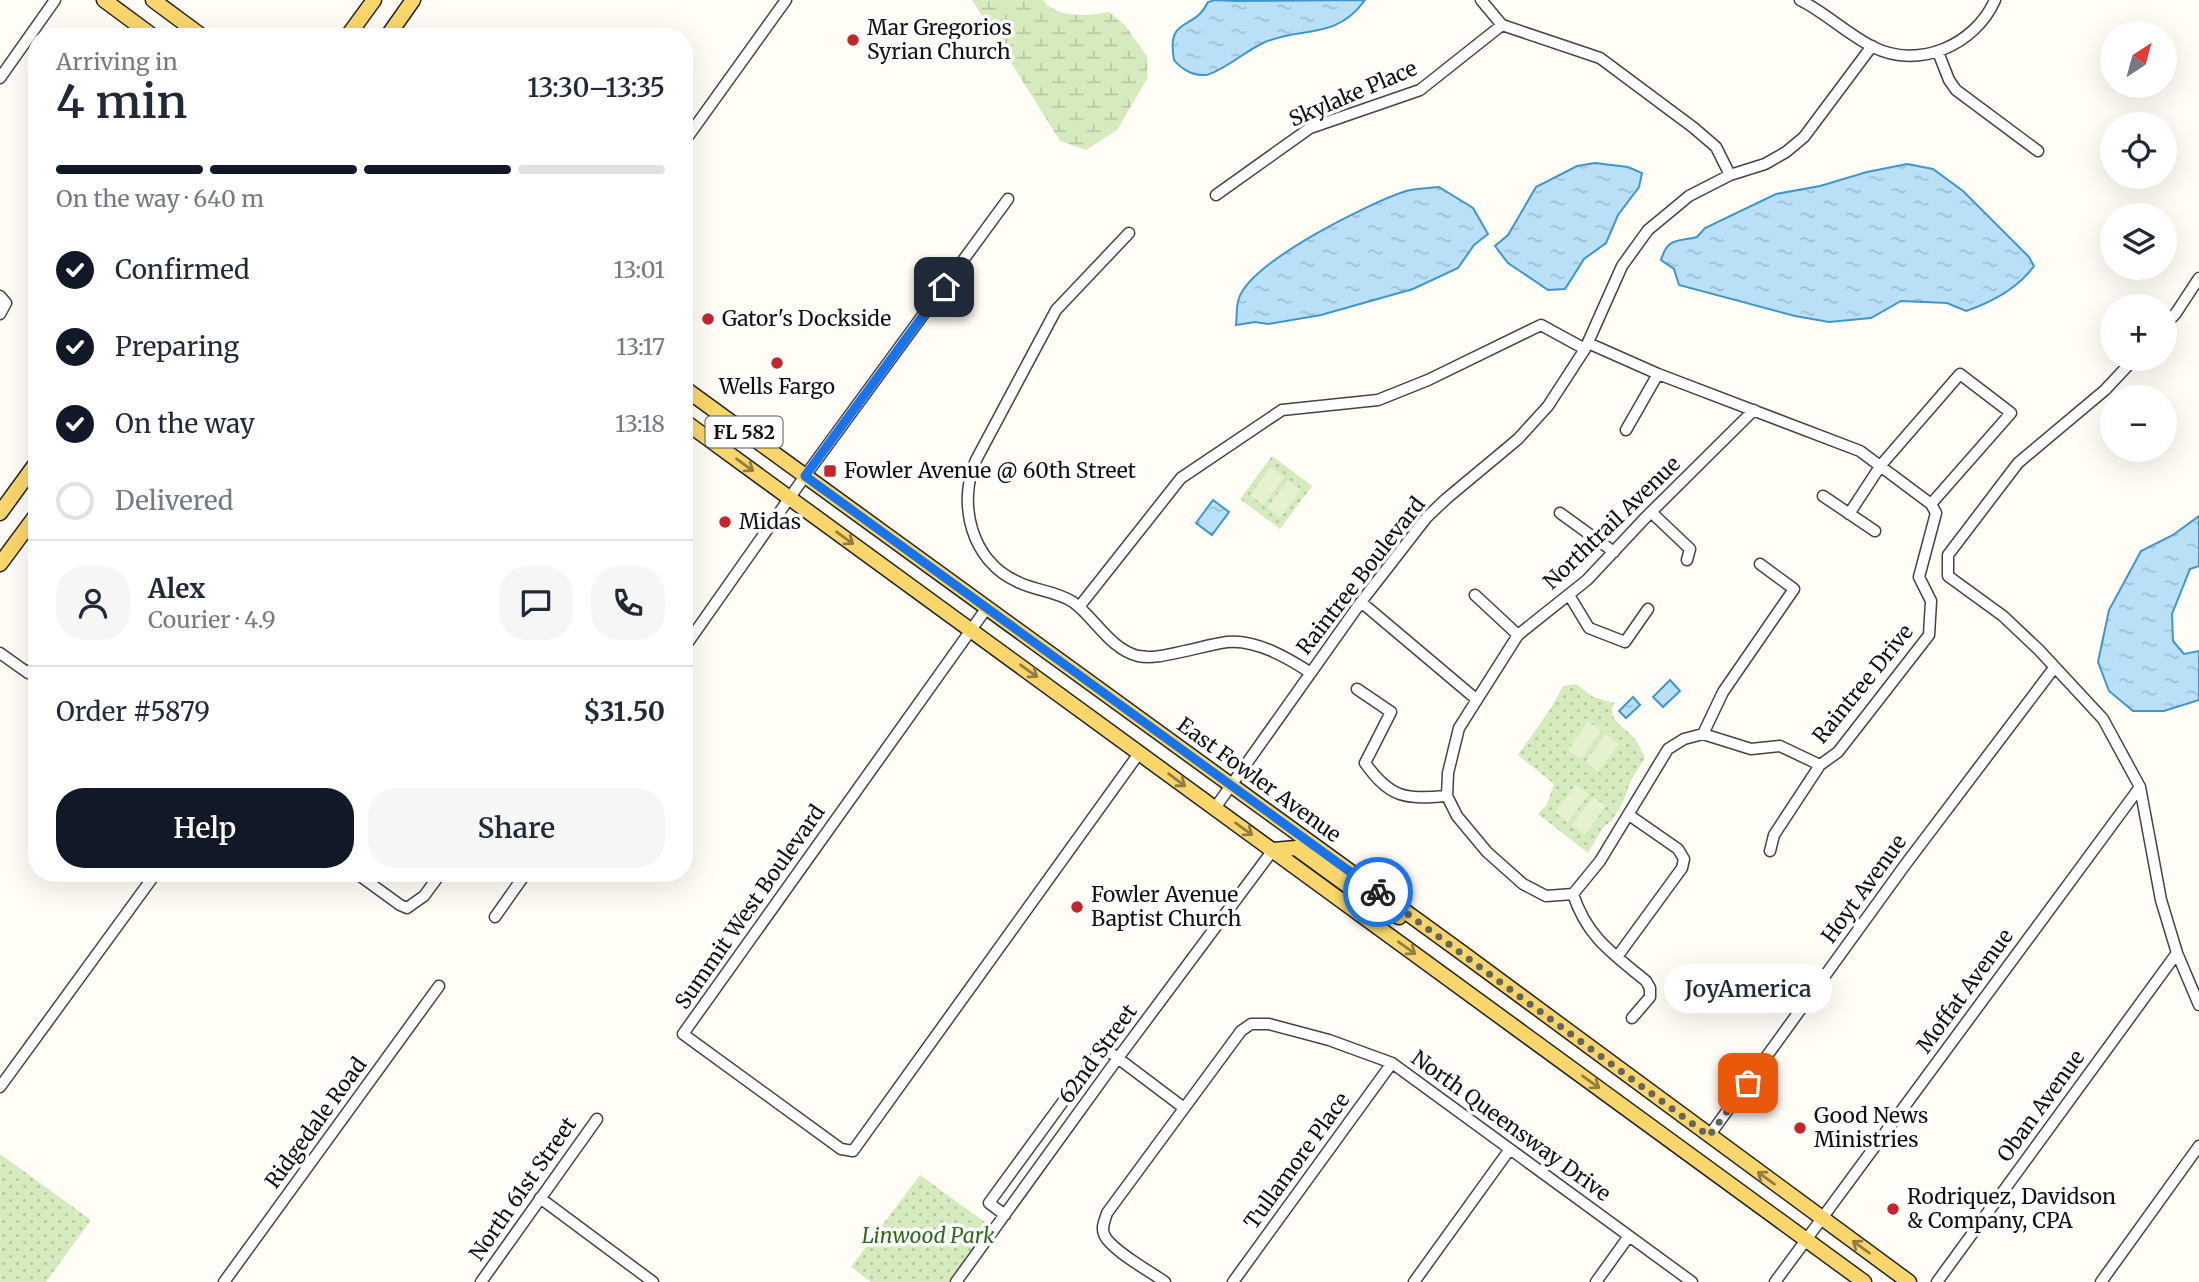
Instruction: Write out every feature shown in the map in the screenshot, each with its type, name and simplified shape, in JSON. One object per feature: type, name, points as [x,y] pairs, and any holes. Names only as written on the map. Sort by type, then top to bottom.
[{"type":"main road","points":[[104,0],[142,28]]},
{"type":"main road","points":[[153,0],[191,28]]},
{"type":"main road","points":[[354,28],[374,0]]},
{"type":"main road","points":[[393,28],[413,0]]},
{"type":"main road","name":"East Fowler Avenue","points":[[693,397],[1461,952],[1909,1282]]},
{"type":"main road","name":"FL 582","points":[[693,427],[1864,1282]]},
{"type":"main road","points":[[0,513],[28,474]]},
{"type":"main road","points":[[0,564],[28,526]]},
{"type":"main road","points":[[1273,849],[1296,848],[1362,896],[1461,952]]},
{"type":"street","points":[[35,28],[55,0]]},
{"type":"street","points":[[693,129],[786,0]]},
{"type":"street","points":[[1481,0],[1502,25],[1600,58],[1716,147],[1730,175]]},
{"type":"street","points":[[1807,1],[1872,46],[1905,55],[1938,52],[1964,38],[1976,28],[1995,0]]},
{"type":"street","name":"Skylake Place","points":[[1216,195],[1310,128],[1420,90],[1502,25]]},
{"type":"street","points":[[0,78],[28,38]]},
{"type":"street","name":"Raintree Boulevard","points":[[1215,808],[1361,602],[1427,517],[1518,439],[1548,405],[1587,346],[1622,266],[1648,230],[1689,196],[1730,175],[1765,164],[1786,152],[1804,137],[1872,46]]},
{"type":"street","points":[[1938,52],[1956,90],[2038,151]]},
{"type":"street","points":[[693,635],[805,476],[1008,199]]},
{"type":"street","points":[[1129,233],[1056,310],[1049,321],[976,460],[966,492],[971,528],[989,560],[1007,576],[1019,583],[1061,595],[1079,607],[1116,644],[1134,655],[1150,658],[1230,642],[1259,646],[1311,673]]},
{"type":"street","points":[[2177,311],[2199,278]]},
{"type":"street","points":[[0,296],[6,303],[0,314]]},
{"type":"street","points":[[1079,607],[1181,478],[1282,410],[1378,400],[1428,380],[1541,326],[1860,451],[1881,465],[1931,504],[2011,413],[1960,374],[1881,465],[1849,514]]},
{"type":"street","points":[[2123,371],[2105,390],[2018,463],[1948,555],[1948,576],[2003,616],[2039,650],[2103,719],[2140,788],[2161,900],[2177,953],[2199,1005]]},
{"type":"street","points":[[1626,430],[1658,374]]},
{"type":"street","name":"Northtrail Avenue","points":[[1476,699],[1518,635],[1569,595],[1754,410]]},
{"type":"street","points":[[1823,496],[1875,531]]},
{"type":"street","name":"Raintree Drive","points":[[1703,734],[1751,749],[1780,746],[1821,765],[1838,752],[1929,635],[1931,601],[1919,578],[1936,513],[1931,504]]},
{"type":"street","points":[[1651,512],[1690,549],[1687,560]]},
{"type":"street","points":[[1560,513],[1614,552]]},
{"type":"street","points":[[1361,602],[1476,699],[1459,728],[1448,773],[1447,796],[1457,816],[1488,852],[1523,884],[1546,896],[1573,894],[1600,862],[1668,748],[1684,739],[1703,734],[1723,692],[1794,589],[1760,564]]},
{"type":"street","points":[[1475,595],[1518,635]]},
{"type":"street","points":[[1569,595],[1589,628],[1625,642],[1648,609]]},
{"type":"street","name":"Summit West Boulevard","points":[[986,609],[683,1034],[841,1149],[853,1151],[1140,752]]},
{"type":"street","points":[[0,653],[28,673]]},
{"type":"street","name":"Hoyt Avenue","points":[[1709,1136],[1905,865],[2054,668]]},
{"type":"street","points":[[1357,689],[1391,712],[1365,763],[1377,779],[1401,796],[1447,796]]},
{"type":"street","points":[[1770,851],[1774,835],[1821,765]]},
{"type":"street","name":"Moffat Avenue","points":[[1775,1282],[2140,788]]},
{"type":"street","points":[[1616,957],[1682,868],[1684,859],[1678,849],[1629,815]]},
{"type":"street","name":"62nd Street","points":[[956,1282],[1273,849]]},
{"type":"street","points":[[0,1087],[149,882]]},
{"type":"street","points":[[368,882],[407,908],[416,904],[434,882]]},
{"type":"street","points":[[495,917],[520,882]]},
{"type":"street","points":[[1573,894],[1579,915],[1591,933],[1646,981],[1650,988],[1650,997],[1632,1018]]},
{"type":"street","name":"Oban Avenue","points":[[1937,1282],[2177,953]]},
{"type":"street","name":"Ridgedale Road","points":[[224,1282],[439,986]]},
{"type":"street","name":"North Queensway Drive","points":[[1184,1108],[1241,1031],[1251,1024],[1269,1024],[1329,1040],[1392,1063],[1692,1282]]},
{"type":"street","points":[[1006,1214],[989,1203],[1103,1047],[1184,1108],[1107,1213],[1103,1225],[1104,1235],[1111,1244],[1165,1282]]},
{"type":"street","name":"Tullamore Place","points":[[1233,1282],[1392,1063]]},
{"type":"street","name":"North 61st Street","points":[[481,1282],[597,1119]]},
{"type":"street","points":[[2101,1282],[2199,1146]]},
{"type":"street","points":[[1414,1282],[1510,1149]]},
{"type":"street","points":[[540,1198],[653,1282]]},
{"type":"street","points":[[1596,1282],[1629,1236]]},
{"type":"green space","points":[[972,0],[1043,0],[1056,10],[1073,15],[1109,12],[1124,24],[1147,56],[1147,79],[1117,130],[1086,150],[1060,141]]},
{"type":"green space","points":[[1272,456],[1312,486],[1280,529],[1240,499]]},
{"type":"green space","points":[[1271,467],[1284,477],[1263,505],[1250,495]]},
{"type":"green space","points":[[1288,480],[1301,490],[1280,518],[1267,508]]},
{"type":"green space","points":[[1576,684],[1593,697],[1614,703],[1614,718],[1635,739],[1645,758],[1630,782],[1613,819],[1602,829],[1588,853],[1538,814],[1547,804],[1554,784],[1518,755],[1563,686]]},
{"type":"green space","points":[[1588,721],[1601,731],[1581,759],[1568,750]]},
{"type":"green space","points":[[1606,734],[1619,744],[1598,772],[1585,762]]},
{"type":"green space","points":[[1576,784],[1589,794],[1568,822],[1555,812]]},
{"type":"green space","points":[[1593,797],[1606,806],[1585,835],[1572,825]]},
{"type":"green space","points":[[0,1154],[91,1220],[46,1282],[0,1282]]},
{"type":"green space","name":"Linwood Park","points":[[920,1175],[990,1226],[949,1282],[871,1282],[851,1267]]},
{"type":"water","points":[[1365,0],[1342,22],[1263,43],[1212,73],[1192,73],[1174,60],[1174,36],[1183,25],[1202,11],[1208,2]]},
{"type":"water","points":[[1595,163],[1628,167],[1642,173],[1639,187],[1618,215],[1606,243],[1584,259],[1565,289],[1548,290],[1508,263],[1495,246],[1508,235],[1536,187],[1577,166]]},
{"type":"water","points":[[1907,164],[1933,169],[1963,191],[2029,257],[2034,266],[2028,274],[2004,293],[1966,311],[1947,303],[1901,301],[1871,318],[1829,322],[1795,316],[1679,285],[1674,269],[1661,260],[1670,244],[1697,237],[1705,228],[1776,194]]},
{"type":"water","points":[[1439,187],[1473,208],[1488,234],[1474,245],[1458,268],[1413,289],[1321,315],[1268,324],[1255,322],[1236,325],[1238,301],[1248,283],[1288,251],[1340,220],[1389,198],[1410,190]]},
{"type":"water","points":[[1213,500],[1229,512],[1212,535],[1196,523]]},
{"type":"water","points":[[2199,516],[2199,566],[2190,569],[2172,614],[2173,641],[2184,654],[2199,651],[2199,700],[2164,711],[2133,711],[2109,691],[2098,662],[2109,610],[2141,551],[2173,535]]},
{"type":"water","points":[[1670,680],[1680,691],[1663,707],[1653,697]]},
{"type":"water","points":[[1633,697],[1640,705],[1626,718],[1619,711]]},
{"type":"way so far","points":[[1378,892],[1709,1136],[1748,1083]]},
{"type":"place","name":"Mar Gregorios Syrian Church","points":[[853,40]]},
{"type":"place","name":"Gator's Dockside","points":[[708,319]]},
{"type":"place","name":"Wells Fargo","points":[[777,363]]},
{"type":"place","name":"Fowler Avenue @ 60th Street","points":[[830,471]]},
{"type":"place","name":"Midas","points":[[725,522]]},
{"type":"place","name":"Fowler Avenue Baptist Church","points":[[1077,907]]},
{"type":"place","name":"JoyAmerica","points":[[1748,1083]]},
{"type":"place","name":"Good News Ministries","points":[[1800,1128]]},
{"type":"place","name":"Rodriquez, Davidson & Company, CPA","points":[[1893,1209]]},
{"type":"route","points":[[944,287],[805,476],[1378,892]]}]
